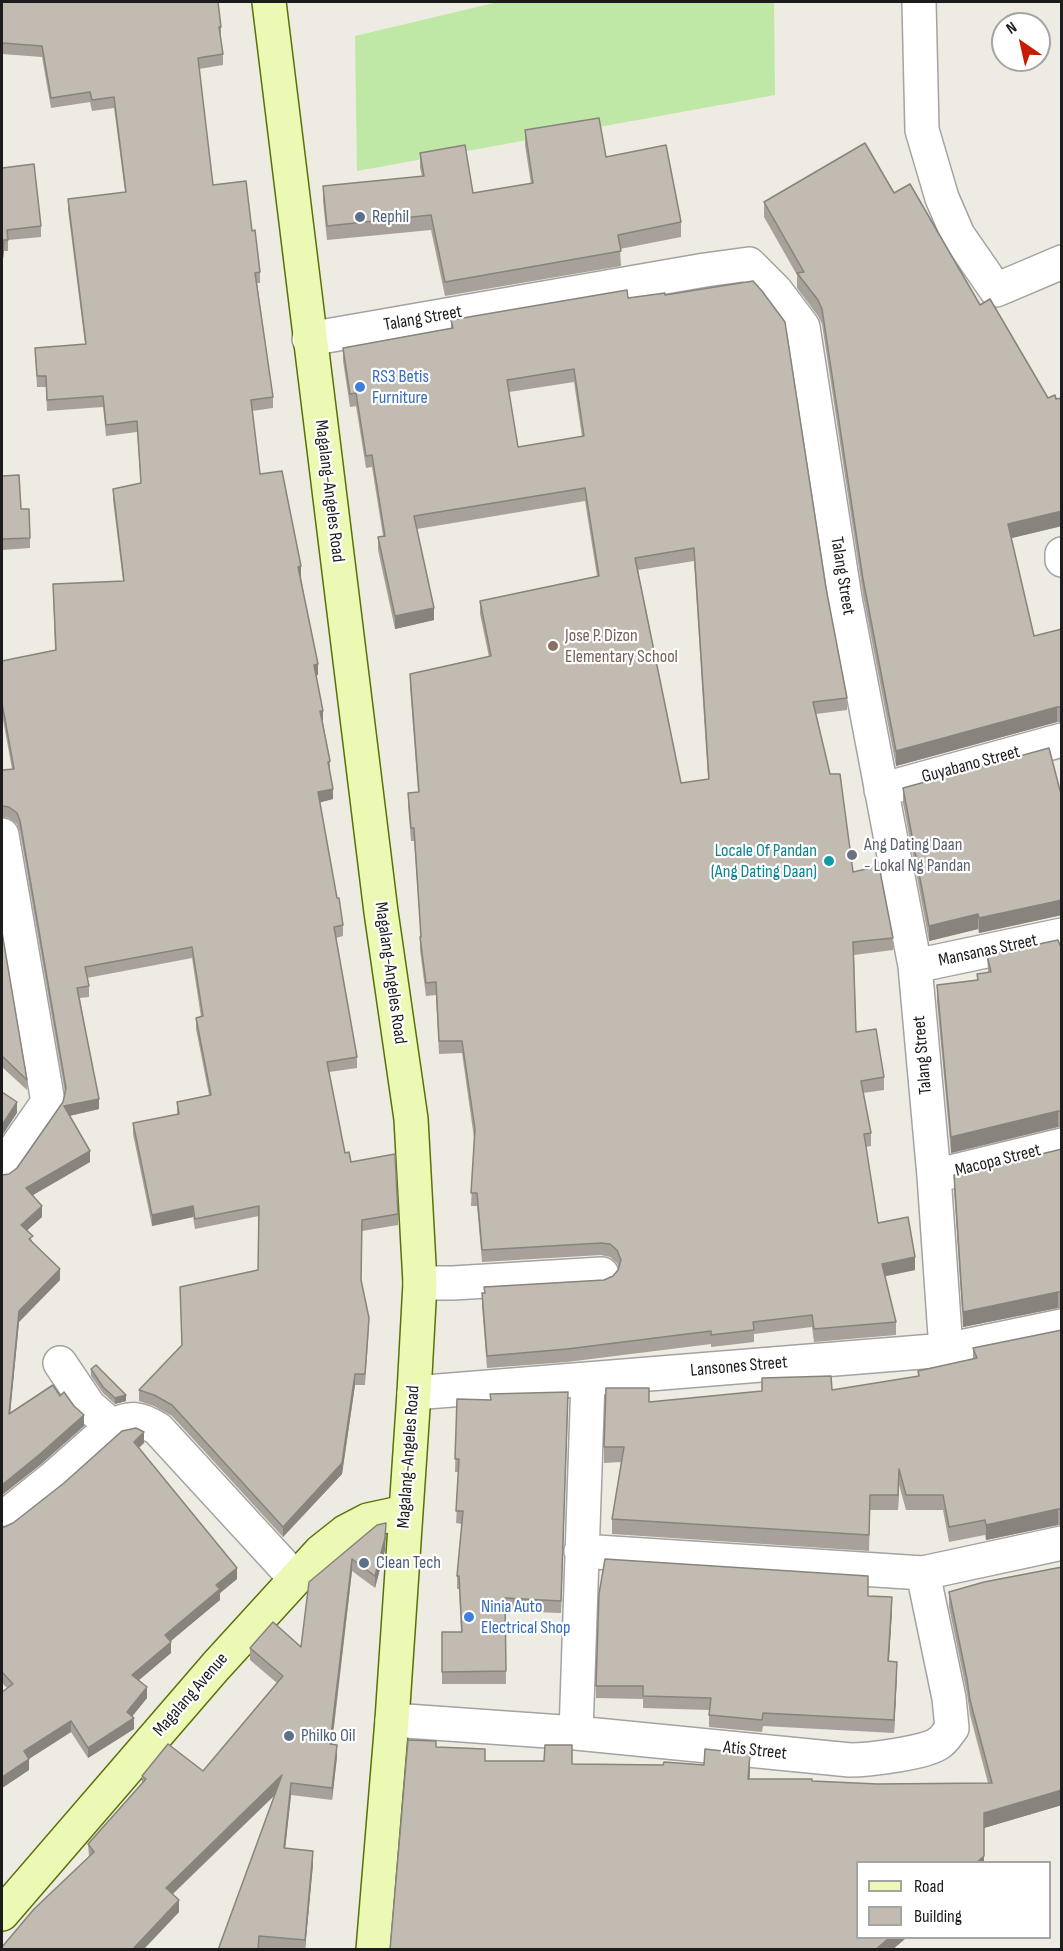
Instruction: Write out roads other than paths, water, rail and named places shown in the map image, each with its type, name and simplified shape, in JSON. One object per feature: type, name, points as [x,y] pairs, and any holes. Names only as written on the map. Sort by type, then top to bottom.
[{"type":"main road","name":"Magalang-Angeles Road","points":[[269,2],[381,912],[411,1119],[420,1283],[392,1720],[373,1950]]},
{"type":"main road","name":"Magalang Avenue","points":[[2,1914],[216,1666],[321,1551],[345,1532],[368,1520],[405,1512]]},
{"type":"street","points":[[919,2],[922,130],[942,198],[958,235],[996,290],[1062,262]]},
{"type":"street","name":"Talang Street","points":[[309,339],[748,264],[776,291],[803,327],[845,598],[915,966],[934,1176],[946,1350]]},
{"type":"street","points":[[1062,554],[1062,560]]},
{"type":"street","name":"Guyabano Street","points":[[881,790],[1062,740]]},
{"type":"street","points":[[2,835],[48,1102],[2,1168]]},
{"type":"street","name":"Mansanas Street","points":[[915,966],[1062,935]]},
{"type":"street","name":"Macopa Street","points":[[934,1176],[1062,1145]]},
{"type":"street","points":[[420,1283],[602,1274]]},
{"type":"street","name":"Lansones Street","points":[[414,1393],[946,1350],[1062,1326]]},
{"type":"street","points":[[60,1363],[89,1406],[112,1426]]},
{"type":"street","points":[[576,1733],[588,1380]]},
{"type":"street","points":[[2,1520],[112,1426],[126,1419],[146,1422],[158,1429],[295,1578]]},
{"type":"street","points":[[581,1551],[923,1573],[1062,1543]]},
{"type":"street","name":"Atis Street","points":[[392,1720],[576,1733],[850,1761],[910,1753],[939,1744],[952,1728],[949,1698],[923,1573]]},
{"type":"place","name":"Rephil","points":[[360,217]]},
{"type":"place","name":"RS3 Betis Furniture","points":[[360,387]]},
{"type":"place","name":"Jose P. Dizon Elementary School","points":[[553,646]]},
{"type":"place","name":"Ang Dating Daan - Lokal Ng Pandan","points":[[852,855]]},
{"type":"place","name":"Locale Of Pandan (Ang Dating Daan)","points":[[829,861]]},
{"type":"place","name":"Clean Tech","points":[[364,1563]]},
{"type":"place","name":"Ninia Auto Electrical Shop","points":[[469,1617]]},
{"type":"place","name":"Philko Oil","points":[[289,1736]]}]
